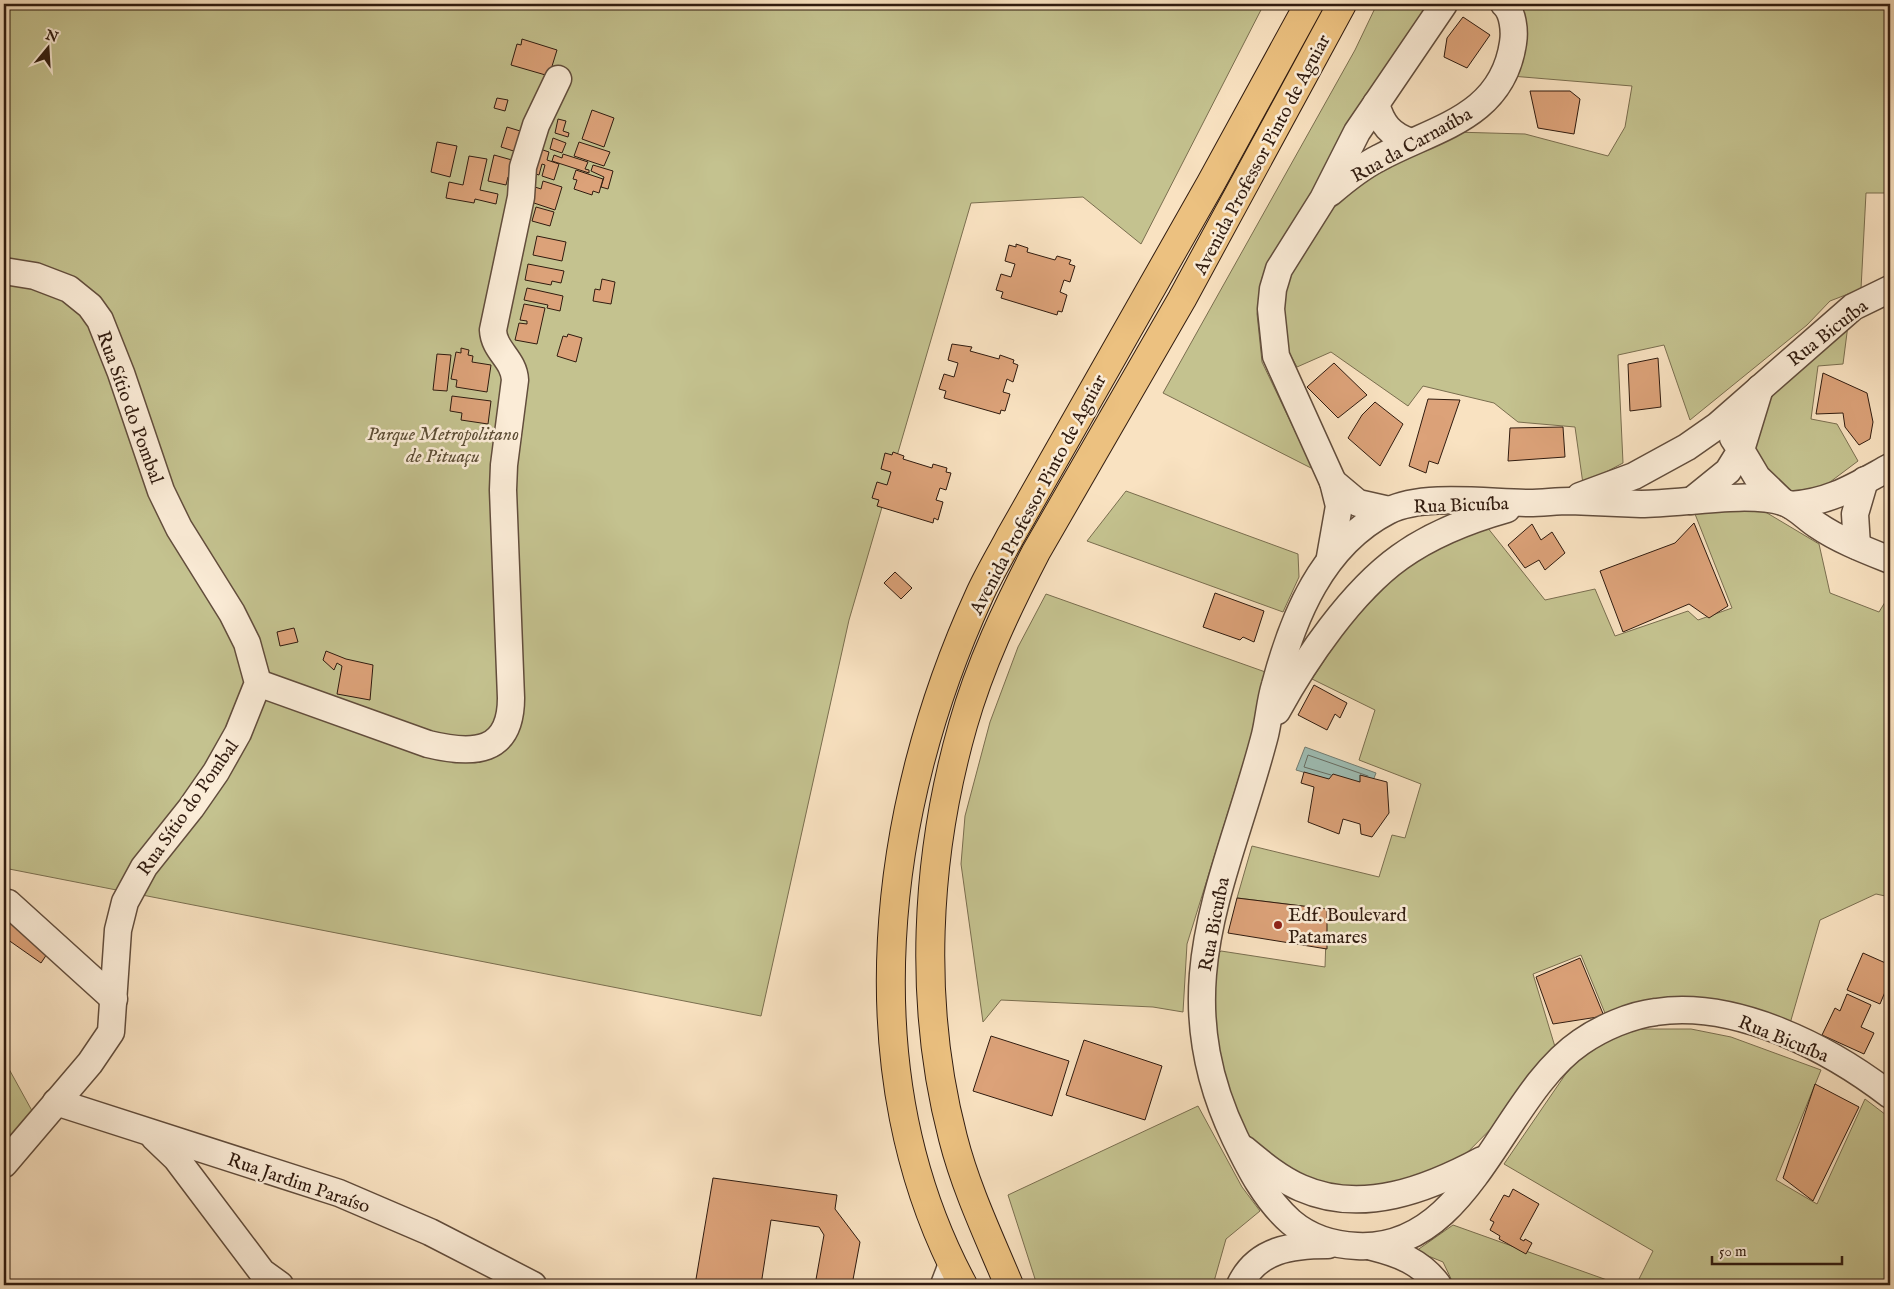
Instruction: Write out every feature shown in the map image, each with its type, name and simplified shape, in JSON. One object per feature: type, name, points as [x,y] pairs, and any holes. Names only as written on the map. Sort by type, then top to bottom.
[{"type":"main road","name":"Avenida Professor Pinto de Aguiar","points":[[953,1278],[906,1128],[892,1027],[891,959],[896,893],[905,828],[918,769],[954,658],[979,596],[1010,537],[1211,183],[1309,4]]},
{"type":"main road","name":"Avenida Professor Pinto de Aguiar","points":[[1009,1285],[978,1210],[954,1140],[934,1026],[931,961],[932,900],[939,835],[949,778],[963,724],[986,659],[1007,610],[1036,552],[1219,232],[1342,4]]},
{"type":"street","name":"Rua da Carnaúba","points":[[1330,557],[1339,516],[1339,506],[1333,482],[1276,356],[1271,309],[1273,288],[1279,269],[1323,199],[1357,132],[1444,4]]},
{"type":"street","name":"Rua da Carnaúba","points":[[1323,199],[1371,162],[1466,117],[1497,86],[1506,72],[1514,38],[1512,22],[1504,4]]},
{"type":"street","points":[[258,683],[449,750],[486,748],[499,740],[506,730],[511,714],[511,698],[503,490],[515,369],[493,340],[493,330],[521,196],[523,168],[536,125],[558,78]]},
{"type":"street","points":[[1376,104],[1381,120],[1396,138],[1411,142]]},
{"type":"street","name":"Rua Sítio do Pombal","points":[[4,271],[35,276],[69,289],[90,306],[100,320],[121,373],[161,491],[179,528],[217,586],[236,620],[247,642],[258,683],[238,733],[216,772],[144,867],[125,902],[118,930],[111,1032],[90,1063],[4,1164]]},
{"type":"street","name":"Rua Bicuíba","points":[[1563,501],[1607,487],[1660,463],[1717,426],[1853,307],[1890,289]]},
{"type":"street","points":[[1660,463],[1662,489],[1681,502],[1728,471],[1740,450],[1760,387]]},
{"type":"street","points":[[1717,426],[1731,435],[1757,477],[1786,503],[1818,525],[1857,546],[1890,560]]},
{"type":"street","name":"Rua Bicuíba","points":[[1889,1090],[1812,1046],[1748,1020],[1715,1013],[1656,1012],[1605,1029],[1581,1042],[1559,1060],[1533,1091],[1489,1156],[1450,1205],[1431,1223],[1409,1237],[1372,1247],[1336,1245],[1300,1229],[1285,1217],[1254,1176],[1238,1143],[1218,1098],[1208,1065],[1204,1031],[1202,966],[1218,891],[1265,734],[1274,687],[1306,598],[1330,557],[1360,531],[1389,510],[1443,501],[1530,503],[1563,501],[1681,502],[1739,499],[1813,503],[1829,499],[1890,467]]},
{"type":"street","points":[[1857,546],[1855,514],[1865,480]]},
{"type":"street","name":"Rua da Carnaúba","points":[[1333,482],[1358,503],[1389,510]]},
{"type":"street","name":"Rua Bicuíba","points":[[1265,734],[1308,659],[1358,597],[1398,559],[1435,535],[1467,521],[1530,503]]},
{"type":"street","points":[[1416,504],[1431,515],[1435,535]]},
{"type":"street","points":[[1306,598],[1318,615],[1338,621]]},
{"type":"street","points":[[8,903],[114,999]]},
{"type":"street","name":"Rua Jardim Paraíso","points":[[56,1102],[289,1176],[390,1213],[533,1285]]},
{"type":"street","points":[[152,1134],[176,1158],[262,1272],[280,1285]]},
{"type":"street","name":"Rua Bicuíba","points":[[1238,1143],[1263,1165],[1302,1188],[1339,1198],[1364,1200],[1410,1192],[1462,1171],[1489,1156]]},
{"type":"street","points":[[1285,1217],[1288,1199],[1292,1193],[1302,1188]]},
{"type":"street","points":[[1410,1192],[1428,1203],[1431,1210],[1431,1223]]},
{"type":"street","points":[[1240,1285],[1244,1276],[1257,1262],[1272,1252],[1291,1246],[1336,1245]]},
{"type":"street","points":[[1372,1247],[1408,1258],[1424,1268],[1438,1285]]},
{"type":"green space","name":"Parque Metropolitano de Pituaçu","points":[[4,4],[1264,4],[1141,244],[1083,197],[971,203],[849,620],[761,1016],[4,868]]},
{"type":"green space","points":[[1377,4],[1432,4],[1262,278],[1257,314],[1262,362],[1313,469],[1163,393],[1355,50]]},
{"type":"green space","points":[[1506,4],[1890,4],[1890,193],[1866,193],[1861,289],[1830,301],[1807,325],[1690,420],[1664,345],[1618,355],[1623,463],[1583,484],[1575,427],[1518,422],[1494,403],[1423,386],[1408,406],[1331,352],[1297,367],[1281,338],[1279,283],[1368,154],[1454,132],[1525,134],[1608,156],[1625,127],[1632,86],[1511,76]]},
{"type":"green space","points":[[1848,325],[1843,364],[1818,366],[1811,419],[1837,424],[1858,461],[1818,491],[1791,492],[1754,462],[1761,394]]},
{"type":"green space","points":[[1126,491],[1298,554],[1299,577],[1283,612],[1087,541]]},
{"type":"green space","points":[[1747,501],[1819,544],[1830,593],[1879,612],[1890,594],[1890,897],[1876,894],[1820,920],[1789,1027],[1607,1018],[1581,955],[1533,974],[1559,1060],[1448,1172],[1358,1197],[1275,1164],[1247,1134],[1206,1076],[1202,967],[1221,951],[1325,967],[1327,909],[1237,898],[1252,846],[1379,877],[1392,835],[1405,838],[1421,784],[1359,760],[1375,710],[1312,679],[1348,625],[1394,578],[1436,548],[1487,527],[1545,600],[1595,589],[1615,636],[1688,611],[1698,620],[1732,608],[1695,514]]},
{"type":"green space","points":[[1046,594],[1271,674],[1187,944],[1183,1012],[1153,1007],[1001,1000],[983,1022],[961,864],[965,816],[990,722],[1018,647]]},
{"type":"green space","points":[[1605,1029],[1691,1029],[1731,1037],[1821,1070],[1776,1180],[1817,1204],[1865,1099],[1890,1118],[1890,1285],[1636,1285],[1653,1251],[1504,1164],[1565,1075]]},
{"type":"green space","points":[[4,1060],[36,1118],[4,1158]]},
{"type":"green space","points":[[1198,1106],[1242,1187],[1260,1211],[1226,1239],[1213,1285],[1037,1285],[1008,1195]]},
{"type":"green space","points":[[1453,1225],[1621,1285],[1454,1285],[1443,1262],[1416,1251]]},
{"type":"water","points":[[1305,747],[1376,773],[1369,791],[1296,770]]},
{"type":"building","points":[[1463,17],[1490,35],[1467,68],[1444,57],[1447,38]]},
{"type":"building","points":[[522,39],[557,50],[549,76],[511,65],[517,44],[521,45]]},
{"type":"building","points":[[1530,91],[1570,91],[1580,99],[1574,134],[1538,128]]},
{"type":"building","points":[[497,98],[508,100],[505,111],[494,108]]},
{"type":"building","points":[[592,110],[614,118],[604,147],[582,139]]},
{"type":"building","points":[[558,119],[566,121],[563,131],[569,133],[568,137],[555,133]]},
{"type":"building","points":[[507,127],[530,134],[523,154],[501,147]]},
{"type":"building","points":[[553,138],[566,143],[562,153],[550,149]]},
{"type":"building","points":[[437,142],[457,146],[450,177],[431,172]]},
{"type":"building","points":[[579,142],[610,152],[604,166],[574,156]]},
{"type":"building","points":[[534,147],[549,152],[547,160],[559,164],[554,180],[542,176],[545,165],[542,164],[539,175],[526,171]]},
{"type":"building","points":[[563,154],[588,162],[585,169],[589,170],[589,173],[552,161],[554,155],[562,158]]},
{"type":"building","points":[[494,155],[519,162],[515,178],[508,177],[506,185],[488,181]]},
{"type":"building","points":[[469,156],[487,159],[480,190],[498,194],[496,204],[475,199],[474,203],[446,198],[449,182],[463,185]]},
{"type":"building","points":[[593,165],[613,171],[608,189],[601,187],[604,177],[591,171]]},
{"type":"building","points":[[576,170],[603,179],[599,193],[593,191],[592,195],[574,189],[577,180],[573,179]]},
{"type":"building","points":[[543,181],[562,187],[555,210],[528,201],[532,186],[541,189]]},
{"type":"building","points":[[536,207],[554,212],[550,226],[532,221]]},
{"type":"building","points":[[537,236],[566,242],[562,261],[533,255]]},
{"type":"building","points":[[1016,244],[1028,248],[1027,252],[1055,260],[1057,256],[1071,260],[1069,264],[1075,266],[1070,282],[1064,280],[1060,292],[1067,295],[1062,312],[1058,311],[1057,315],[1001,298],[1003,292],[996,290],[1001,274],[1011,277],[1015,264],[1005,261],[1009,245],[1016,247]]},
{"type":"building","points":[[528,264],[564,271],[561,283],[552,281],[551,285],[525,280]]},
{"type":"building","points":[[602,279],[615,282],[611,304],[593,301],[595,289],[600,290]]},
{"type":"building","points":[[527,288],[563,296],[560,311],[547,308],[548,305],[524,300]]},
{"type":"building","points":[[524,304],[545,308],[537,344],[515,340],[519,323],[527,324],[527,321],[520,320]]},
{"type":"building","points":[[568,334],[582,338],[576,362],[557,356],[563,336],[567,337]]},
{"type":"building","points":[[952,344],[972,347],[970,351],[999,359],[1000,355],[1014,360],[1013,363],[1018,365],[1013,382],[1007,379],[1003,392],[1010,394],[1005,411],[1001,410],[1000,414],[944,398],[946,391],[939,389],[944,374],[954,377],[958,363],[948,360]]},
{"type":"building","points":[[461,348],[469,350],[468,355],[473,356],[472,362],[491,365],[487,392],[456,387],[457,380],[451,379],[456,352],[461,353]]},
{"type":"building","points":[[437,354],[451,355],[447,391],[433,390]]},
{"type":"building","points":[[1658,358],[1661,407],[1630,411],[1628,364]]},
{"type":"building","points":[[1334,363],[1367,395],[1338,418],[1307,387]]},
{"type":"building","points":[[1823,373],[1867,393],[1873,422],[1870,439],[1859,445],[1845,427],[1843,413],[1816,414]]},
{"type":"building","points":[[452,396],[491,401],[488,424],[461,420],[462,413],[450,411]]},
{"type":"building","points":[[1428,399],[1460,400],[1438,464],[1429,461],[1426,473],[1409,466]]},
{"type":"building","points":[[1375,402],[1403,424],[1380,466],[1348,438],[1362,415]]},
{"type":"building","points":[[1563,427],[1565,457],[1508,461],[1510,428]]},
{"type":"building","points":[[893,452],[904,456],[903,459],[932,468],[933,464],[947,468],[946,472],[951,473],[946,490],[940,488],[936,500],[943,502],[938,520],[934,518],[933,523],[877,506],[879,500],[872,498],[877,482],[887,485],[891,472],[881,469],[885,453],[892,455]]},
{"type":"building","points":[[1694,523],[1728,606],[1709,618],[1689,604],[1623,632],[1600,571],[1675,543]]},
{"type":"building","points":[[1532,524],[1541,540],[1552,532],[1565,553],[1545,570],[1539,560],[1525,568],[1508,545]]},
{"type":"building","points":[[895,572],[912,588],[901,599],[884,583]]},
{"type":"building","points":[[1215,593],[1264,611],[1254,642],[1243,637],[1240,640],[1203,627]]},
{"type":"building","points":[[294,628],[298,642],[280,646],[277,632]]},
{"type":"building","points":[[326,651],[346,659],[373,665],[370,700],[337,694],[342,666],[337,663],[334,670],[323,660]]},
{"type":"building","points":[[1314,685],[1347,703],[1340,718],[1335,714],[1327,730],[1298,715]]},
{"type":"building","points":[[1304,772],[1329,779],[1333,774],[1360,782],[1360,775],[1387,782],[1389,813],[1372,837],[1361,834],[1360,824],[1343,819],[1339,834],[1308,822],[1314,787],[1301,783]]},
{"type":"building","name":"Edf. Boulevard Patamares","points":[[1237,898],[1327,909],[1327,949],[1228,933]]},
{"type":"building","points":[[4,915],[51,948],[41,963],[4,937]]},
{"type":"building","points":[[1863,953],[1890,965],[1890,980],[1880,1004],[1847,990]]},
{"type":"building","points":[[1580,958],[1604,1016],[1553,1024],[1536,977]]},
{"type":"building","points":[[1847,994],[1871,1005],[1861,1027],[1874,1033],[1864,1054],[1822,1035],[1835,1008],[1840,1011]]},
{"type":"building","points":[[991,1036],[1069,1061],[1052,1116],[973,1091]]},
{"type":"building","points":[[1084,1040],[1162,1066],[1145,1120],[1066,1095]]},
{"type":"building","points":[[1815,1084],[1859,1107],[1813,1201],[1783,1178]]},
{"type":"building","points":[[713,1178],[837,1195],[835,1209],[860,1242],[852,1285],[815,1285],[824,1235],[819,1227],[771,1220],[761,1285],[695,1285]]},
{"type":"building","points":[[1513,1189],[1539,1204],[1520,1239],[1524,1241],[1525,1239],[1532,1243],[1526,1254],[1499,1239],[1500,1236],[1490,1230],[1494,1222],[1490,1220],[1504,1195],[1509,1197]]},
{"type":"place","name":"Edf. Boulevard Patamares","points":[[1278,925]]}]
